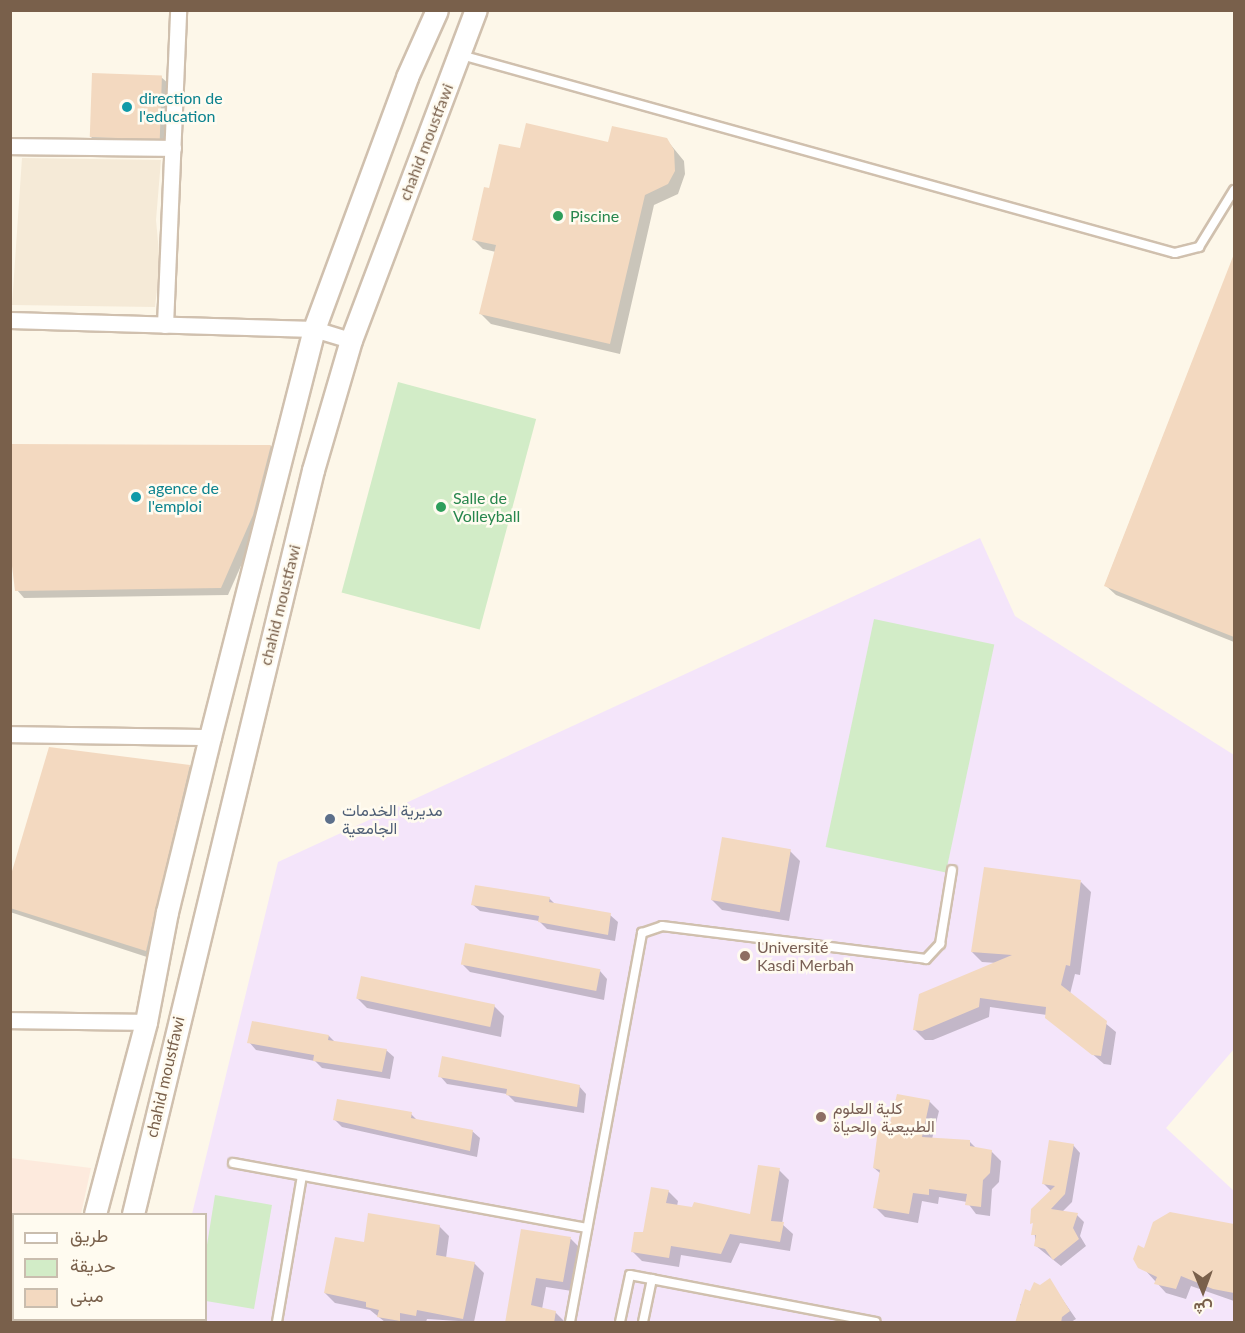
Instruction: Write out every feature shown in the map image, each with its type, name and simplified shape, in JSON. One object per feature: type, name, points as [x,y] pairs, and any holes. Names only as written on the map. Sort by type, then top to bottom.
[{"type":"main road","name":"chahid moustfawi","points":[[96,1213],[146,1023],[167,912],[314,329],[408,77],[437,10]]},
{"type":"main road","name":"chahid moustfawi","points":[[133,1213],[279,605],[351,340],[476,10]]},
{"type":"street","points":[[165,325],[178,10]]},
{"type":"street","points":[[10,146],[173,148]]},
{"type":"street","points":[[10,320],[314,329],[351,340]]},
{"type":"street","points":[[10,734],[210,737]]},
{"type":"street","points":[[10,1020],[146,1023]]},
{"type":"lane","points":[[460,54],[1175,253],[1199,247],[1234,190]]},
{"type":"lane","points":[[570,1323],[642,933],[662,926],[926,959],[940,944],[952,870]]},
{"type":"lane","points":[[233,1163],[587,1228]]},
{"type":"lane","points":[[277,1323],[302,1176]]},
{"type":"lane","points":[[620,1323],[630,1275],[876,1323]]},
{"type":"lane","points":[[643,1323],[652,1279]]},
{"type":"shaded area","points":[[22,158],[161,160],[156,220],[160,263],[155,307],[12,305]]},
{"type":"shaded area","name":"Université Kasdi Merbah","points":[[980,538],[1015,616],[1234,755],[1234,1049],[1166,1128],[1234,1191],[1234,1322],[165,1322],[207,1321],[207,1213],[192,1213],[278,862]]},
{"type":"shaded area","points":[[11,1158],[91,1168],[81,1213],[12,1213]]},
{"type":"green space","name":"Salle de Volleyball","points":[[398,382],[536,419],[480,630],[342,593]]},
{"type":"green space","points":[[874,619],[994,645],[946,872],[826,847]]},
{"type":"green space","points":[[215,1195],[272,1205],[254,1309],[207,1301],[207,1245]]},
{"type":"building","name":"direction de l'education","points":[[92,73],[162,75],[160,139],[90,137]]},
{"type":"building","name":"Piscine","points":[[526,123],[608,142],[612,126],[667,138],[674,150],[675,171],[668,184],[645,195],[610,344],[479,314],[496,245],[472,240],[484,187],[489,188],[499,144],[520,148]]},
{"type":"building","points":[[1234,254],[1234,637],[1104,586]]},
{"type":"building","name":"agence de l'emploi","points":[[10,444],[271,445],[253,515],[221,588],[15,591],[10,549]]},
{"type":"building","points":[[49,747],[190,765],[146,951],[10,908],[10,878]]},
{"type":"building","points":[[722,837],[791,849],[780,912],[711,900]]},
{"type":"building","points":[[984,867],[1081,880],[1070,966],[1066,965],[1061,985],[1107,1021],[1101,1056],[1092,1055],[1045,1018],[1046,1007],[980,998],[979,1007],[922,1031],[913,1030],[919,994],[1012,955],[971,952]]},
{"type":"building","points":[[475,885],[550,897],[549,902],[611,913],[608,935],[538,922],[539,916],[471,905]]},
{"type":"building","points":[[465,943],[600,969],[596,991],[461,965]]},
{"type":"building","points":[[361,976],[495,1004],[490,1027],[356,998]]},
{"type":"building","points":[[252,1021],[329,1035],[328,1040],[387,1049],[382,1072],[313,1061],[314,1055],[247,1043]]},
{"type":"building","points":[[442,1056],[580,1085],[577,1107],[506,1095],[507,1089],[438,1077]]},
{"type":"building","points":[[897,1094],[930,1100],[922,1137],[970,1140],[970,1146],[992,1150],[990,1173],[983,1180],[981,1207],[965,1205],[967,1194],[929,1189],[929,1195],[913,1193],[909,1214],[873,1208],[880,1170],[873,1168],[878,1130],[888,1131]]},
{"type":"building","points":[[337,1099],[412,1112],[411,1118],[473,1130],[470,1151],[333,1120]]},
{"type":"building","points":[[1049,1140],[1074,1144],[1065,1194],[1051,1209],[1078,1213],[1073,1228],[1079,1239],[1053,1260],[1045,1249],[1034,1246],[1036,1235],[1031,1235],[1033,1223],[1030,1224],[1031,1209],[1055,1186],[1042,1184]]},
{"type":"building","points":[[758,1165],[780,1168],[771,1221],[784,1222],[780,1242],[730,1234],[721,1254],[671,1246],[669,1258],[631,1252],[634,1232],[643,1232],[651,1187],[669,1190],[666,1203],[692,1207],[694,1202],[750,1214]]},
{"type":"building","points":[[1170,1212],[1234,1224],[1234,1293],[1213,1289],[1181,1276],[1176,1289],[1154,1284],[1157,1277],[1138,1268],[1133,1259],[1138,1245],[1144,1248],[1153,1222]]},
{"type":"building","points":[[368,1213],[440,1225],[436,1255],[475,1262],[463,1319],[417,1310],[416,1316],[400,1313],[400,1321],[377,1317],[379,1310],[366,1307],[366,1302],[324,1293],[335,1237],[364,1242]]},
{"type":"building","points":[[521,1229],[571,1237],[563,1282],[536,1278],[531,1305],[556,1311],[554,1323],[505,1323]]},
{"type":"building","points":[[1050,1278],[1070,1311],[1062,1317],[1061,1323],[1015,1323],[1025,1289],[1030,1291],[1034,1282],[1040,1285]]},
{"type":"place","name":"direction de l'education","points":[[127,107]]},
{"type":"place","name":"Piscine","points":[[558,216]]},
{"type":"place","name":"agence de l'emploi","points":[[136,497]]},
{"type":"place","name":"Salle de Volleyball","points":[[441,507]]},
{"type":"place","name":"مديرية الخدمات الجامعية","points":[[330,819]]},
{"type":"place","name":"Université Kasdi Merbah","points":[[745,956]]},
{"type":"place","name":"كلية العلوم الطبيعية والحياة","points":[[821,1117]]}]
